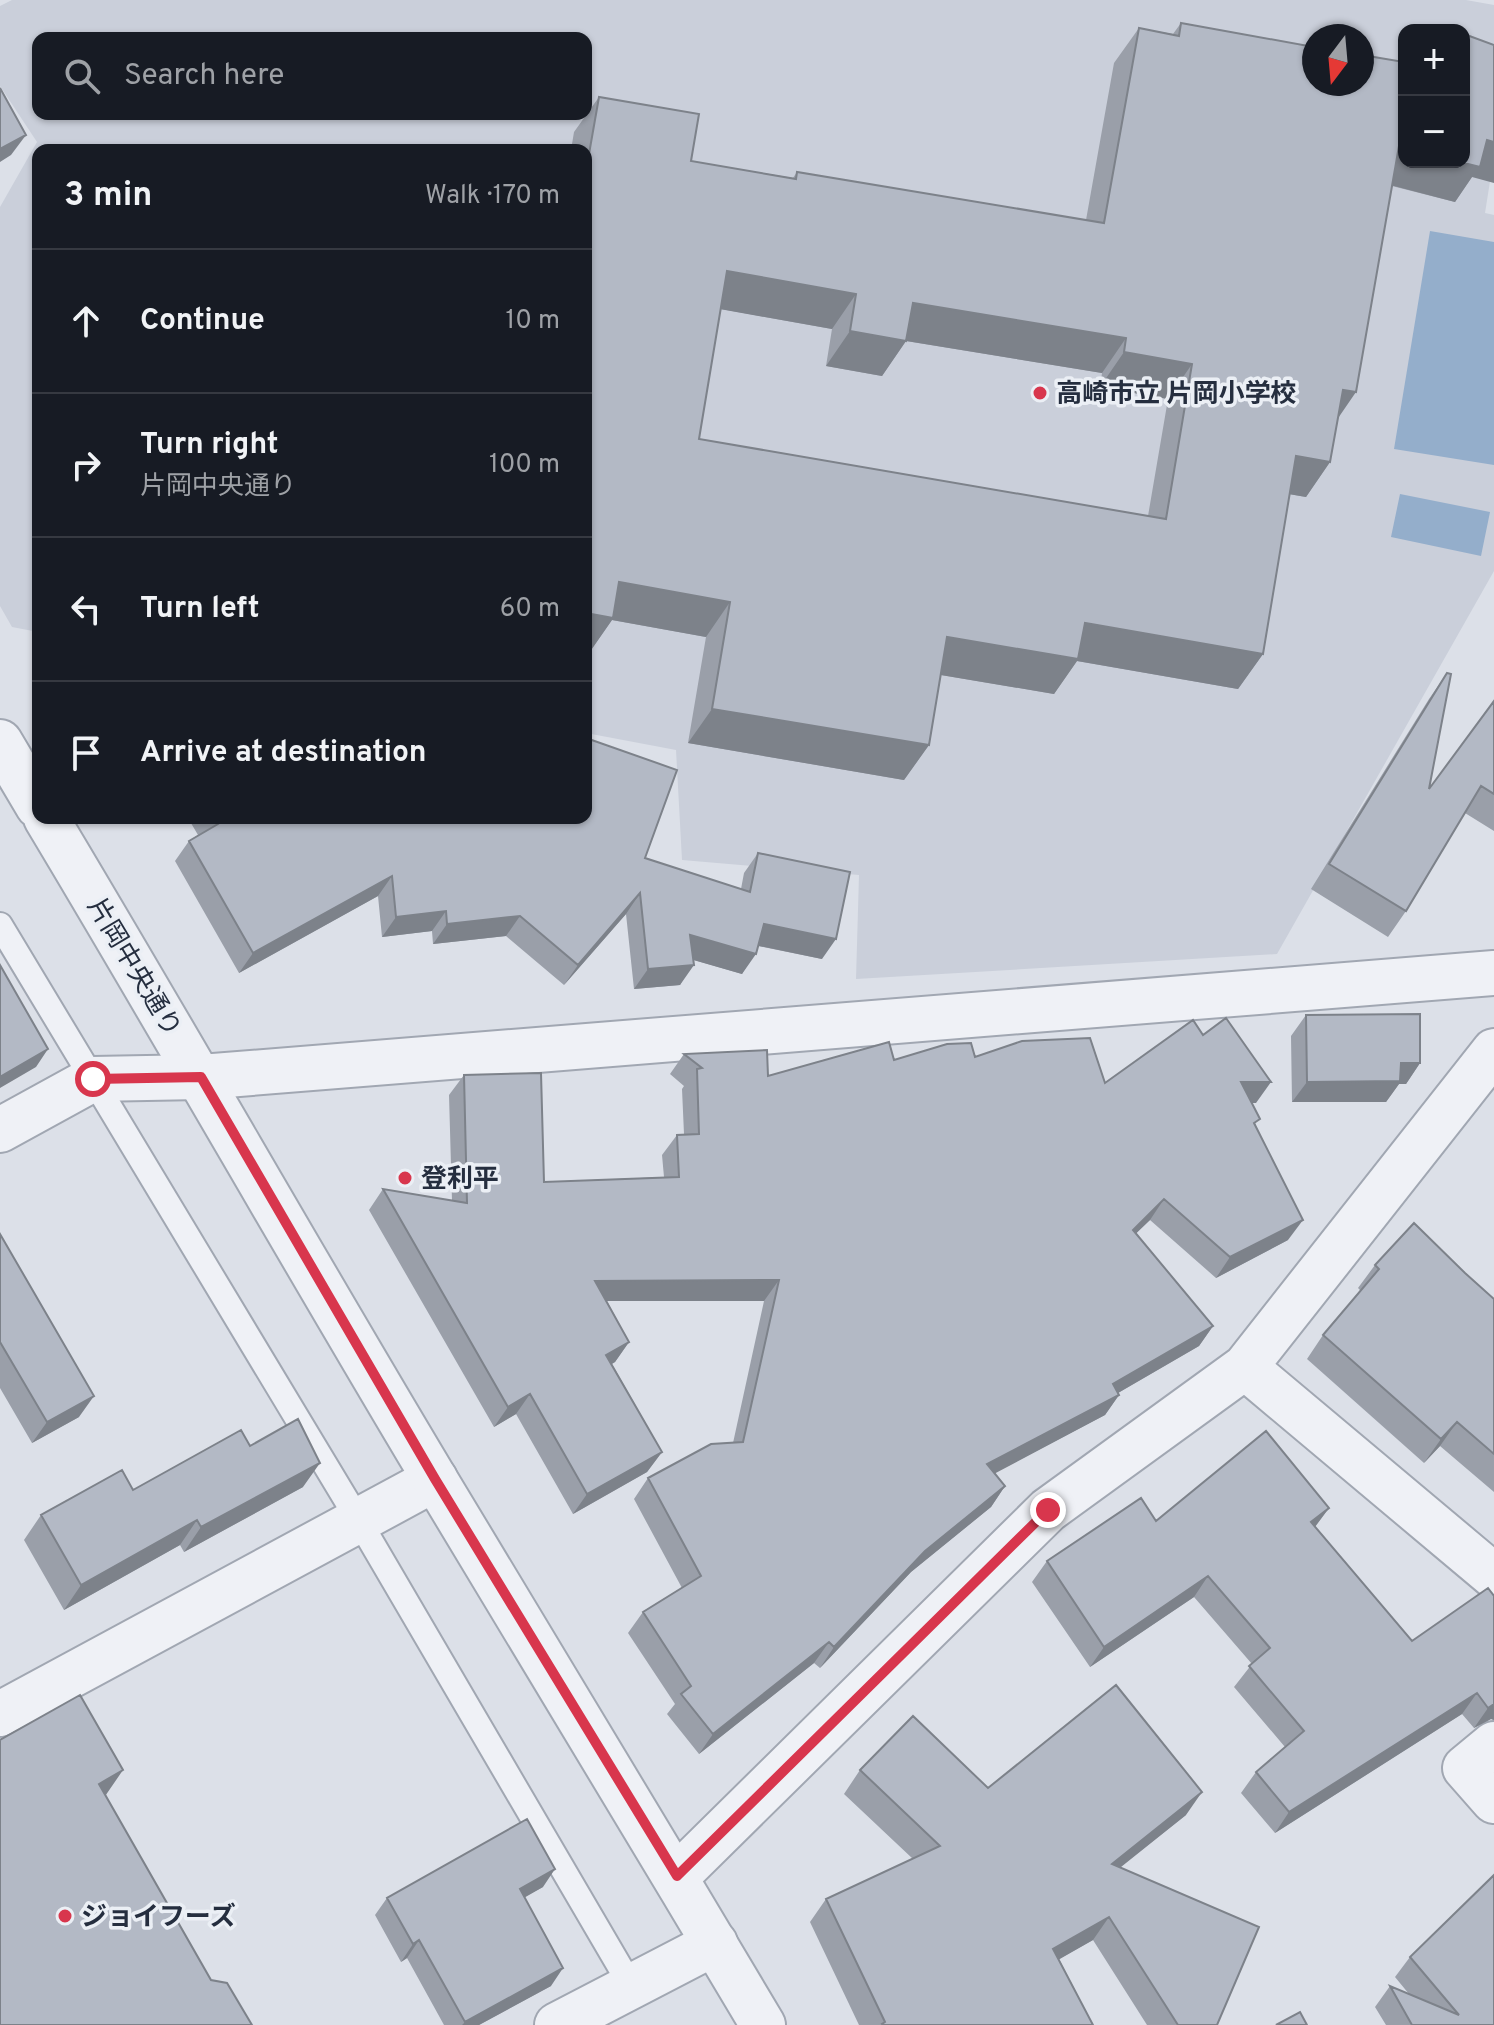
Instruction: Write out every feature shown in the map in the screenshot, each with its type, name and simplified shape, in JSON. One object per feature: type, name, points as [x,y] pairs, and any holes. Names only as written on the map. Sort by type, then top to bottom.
[{"type":"street","points":[[0,742],[32,796]]},
{"type":"street","name":"片岡中央通り","points":[[50,824],[435,1479],[677,1876],[763,2025]]},
{"type":"street","points":[[0,1130],[93,1079],[201,1077],[1494,973]]},
{"type":"street","points":[[677,1876],[1048,1510],[1245,1367],[1494,1051]]},
{"type":"street","points":[[1245,1367],[1494,1576]]},
{"type":"street","points":[[0,1714],[435,1479]]},
{"type":"street","points":[[1494,1744],[1465,1768],[1494,1801]]},
{"type":"street","points":[[557,2025],[630,1984],[715,1943]]},
{"type":"lane","points":[[0,925],[359,1521],[630,1984]]},
{"type":"shaded area","name":"高崎市立 片岡小学校","points":[[12,0],[1466,0],[1494,5],[1494,156],[1485,213],[1494,215],[1494,571],[1277,954],[856,979],[859,875],[682,860],[676,750],[592,734],[592,144],[37,142],[0,86],[0,6]]},
{"type":"shaded area","name":"高崎市立 片岡小学校","points":[[32,151],[32,631],[12,627],[0,606],[0,207]]},
{"type":"water","points":[[1430,231],[1494,242],[1494,465],[1394,449]]},
{"type":"water","points":[[1400,494],[1490,512],[1481,556],[1391,537]]},
{"type":"building","points":[[1181,23],[1302,45],[1302,96],[1374,96],[1374,57],[1398,61],[1398,152],[1356,392],[1343,390],[1330,462],[1296,456],[1263,654],[1085,623],[1078,659],[947,637],[929,745],[712,709],[730,602],[619,582],[613,618],[592,614],[591,144],[599,97],[699,114],[691,161],[796,179],[797,172],[1104,223],[1139,28],[1179,36]],"holes":[[[727,271],[856,294],[850,331],[906,341],[913,303],[1126,338],[1124,352],[1192,364],[1166,519],[699,439]]]},
{"type":"building","points":[[1470,36],[1494,45],[1494,142],[1487,140],[1480,167],[1470,164]]},
{"type":"building","points":[[0,88],[26,135],[0,149]]},
{"type":"building","points":[[1447,673],[1451,674],[1429,789],[1494,701],[1494,794],[1481,786],[1406,911],[1329,864]]},
{"type":"building","points":[[592,740],[677,770],[645,858],[750,892],[758,853],[850,872],[836,939],[764,924],[756,954],[690,935],[694,965],[648,969],[640,893],[578,965],[520,916],[447,924],[446,911],[396,917],[392,876],[253,953],[189,841],[218,824],[592,824]]},
{"type":"building","points":[[0,965],[48,1049],[0,1077]]},
{"type":"building","points":[[1420,1014],[1420,1063],[1401,1063],[1400,1081],[1307,1082],[1306,1015]]},
{"type":"building","points":[[1226,1018],[1271,1082],[1241,1082],[1260,1119],[1254,1123],[1303,1220],[1230,1257],[1164,1199],[1133,1230],[1213,1326],[1113,1384],[1119,1395],[987,1464],[1005,1486],[925,1551],[834,1647],[829,1642],[713,1734],[681,1694],[691,1686],[643,1612],[701,1576],[648,1478],[711,1444],[743,1442],[779,1280],[595,1281],[629,1342],[606,1355],[662,1452],[587,1494],[530,1394],[508,1407],[383,1189],[467,1203],[464,1075],[541,1073],[544,1182],[679,1177],[677,1135],[699,1134],[697,1069],[702,1068],[684,1054],[767,1050],[768,1076],[889,1042],[894,1060],[947,1044],[971,1043],[975,1057],[1022,1041],[1090,1038],[1105,1083],[1193,1020],[1203,1035]]},
{"type":"building","points":[[1414,1223],[1494,1299],[1494,1454],[1457,1422],[1441,1439],[1323,1335],[1379,1269],[1375,1265]]},
{"type":"building","points":[[0,1234],[94,1396],[47,1422],[0,1342]]},
{"type":"building","points":[[298,1419],[320,1463],[201,1527],[197,1520],[81,1585],[41,1515],[122,1470],[133,1490],[241,1430],[250,1446]]},
{"type":"building","points":[[1266,1431],[1329,1508],[1311,1522],[1412,1641],[1488,1588],[1494,1596],[1494,1704],[1488,1708],[1477,1693],[1289,1812],[1256,1772],[1304,1731],[1249,1666],[1270,1648],[1208,1576],[1104,1647],[1047,1561],[1141,1498],[1156,1521]]},
{"type":"building","points":[[1116,1685],[1202,1792],[1112,1864],[1259,1927],[1217,2025],[1178,2025],[1109,1917],[1053,1949],[1093,2025],[883,2025],[885,2022],[826,1899],[940,1846],[860,1770],[913,1716],[988,1788]]},
{"type":"building","name":"ジョイフーズ","points":[[80,1695],[123,1770],[99,1784],[211,1980],[227,1983],[252,2025],[0,2025],[0,1740]]},
{"type":"building","points":[[527,1819],[555,1869],[520,1889],[563,1968],[465,2022],[419,1940],[413,1944],[387,1898]]},
{"type":"building","points":[[1494,1875],[1494,2025],[1412,2025],[1390,1986],[1459,2015],[1410,1957]]},
{"type":"building","points":[[1300,2012],[1307,2025],[1276,2025]]},
{"type":"place","name":"高崎市立 片岡小学校","points":[[1040,393]]},
{"type":"place","name":"登利平","points":[[405,1178]]},
{"type":"place","name":"ジョイフーズ","points":[[65,1916]]},
{"type":"route","points":[[93,1079],[201,1077],[435,1479],[677,1876],[1048,1510]]}]
